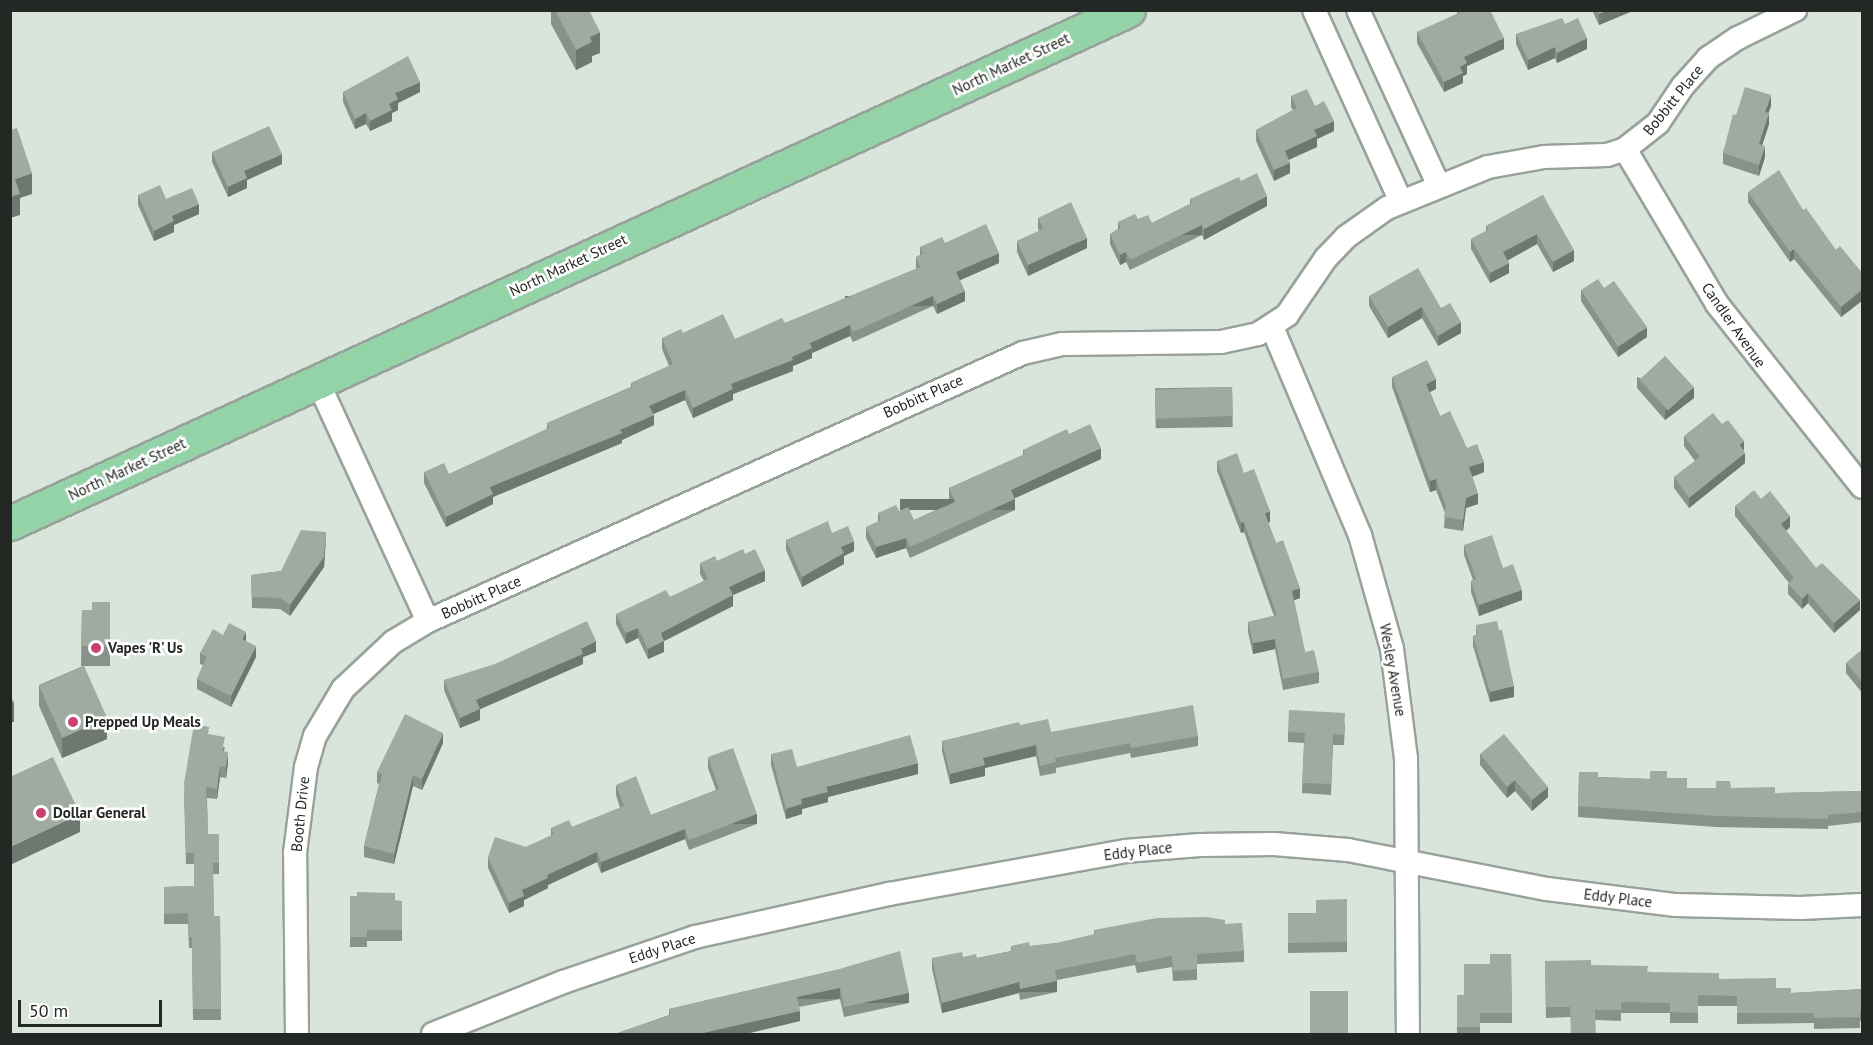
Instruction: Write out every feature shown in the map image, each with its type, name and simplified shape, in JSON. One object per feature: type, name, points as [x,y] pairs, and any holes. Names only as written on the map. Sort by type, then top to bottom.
[{"type":"main road","name":"North Market Street","points":[[10,523],[317,380],[1128,10]]},
{"type":"street","points":[[1314,10],[1401,202]]},
{"type":"street","points":[[1358,10],[1439,186]]},
{"type":"street","name":"Bobbitt Place","points":[[428,621],[1023,353],[1062,344],[1243,340],[1272,327],[1297,303],[1326,258],[1346,237],[1401,202],[1510,161],[1584,158],[1625,149],[1658,123],[1683,86],[1708,58],[1738,38],[1795,10]]},
{"type":"street","name":"Candler Avenue","points":[[1625,149],[1717,304],[1863,487]]},
{"type":"street","name":"Wesley Avenue","points":[[1272,327],[1338,477],[1379,594],[1401,704],[1408,859],[1408,1035]]},
{"type":"street","points":[[317,380],[428,621]]},
{"type":"street","name":"Booth Drive","points":[[297,1035],[295,853],[306,767],[315,736],[343,689],[374,657],[428,621]]},
{"type":"street","name":"Eddy Place","points":[[433,1035],[563,982],[695,937],[960,881],[1125,851],[1200,845],[1274,844],[1408,859],[1547,889],[1676,905],[1801,908],[1863,905]]},
{"type":"building","points":[[555,10],[589,10],[600,32],[590,37],[592,42],[576,50]]},
{"type":"building","points":[[1458,10],[1490,10],[1504,38],[1464,57],[1467,63],[1460,67],[1463,73],[1444,82],[1417,32],[1459,13]]},
{"type":"building","points":[[1562,18],[1565,24],[1578,18],[1587,38],[1557,53],[1555,47],[1528,60],[1516,34]]},
{"type":"building","points":[[408,56],[420,82],[395,93],[398,99],[389,104],[392,110],[370,121],[366,113],[355,119],[343,92]]},
{"type":"building","points":[[1745,87],[1771,95],[1765,112],[1769,113],[1759,144],[1765,146],[1759,165],[1723,153],[1733,114],[1736,115]]},
{"type":"building","points":[[1307,89],[1315,106],[1324,101],[1334,121],[1314,130],[1317,136],[1285,151],[1290,163],[1274,170],[1256,130],[1297,108],[1291,96]]},
{"type":"building","points":[[269,126],[282,154],[244,171],[247,178],[228,187],[212,152]]},
{"type":"building","points":[[17,128],[32,173],[15,179],[20,194],[10,197],[10,130]]},
{"type":"building","points":[[1779,170],[1803,210],[1806,208],[1836,250],[1840,246],[1863,274],[1863,289],[1841,307],[1794,249],[1790,252],[1748,192]]},
{"type":"building","points":[[1257,173],[1267,196],[1204,229],[1202,225],[1130,260],[1126,252],[1120,255],[1110,234],[1121,228],[1118,222],[1135,214],[1138,219],[1148,215],[1152,223],[1192,203],[1190,199],[1239,177],[1241,181]]},
{"type":"building","points":[[160,185],[166,199],[192,188],[199,204],[172,216],[174,221],[154,231],[138,195]]},
{"type":"building","points":[[1543,195],[1574,250],[1553,262],[1537,234],[1503,252],[1509,263],[1490,273],[1471,239],[1488,230],[1486,226]]},
{"type":"building","points":[[1071,202],[1087,238],[1028,265],[1017,241],[1043,229],[1038,218]]},
{"type":"building","points":[[986,224],[999,253],[956,272],[965,291],[937,304],[933,296],[853,332],[850,325],[810,343],[812,348],[792,357],[793,360],[731,384],[733,389],[693,408],[685,390],[649,406],[654,415],[620,430],[622,433],[490,487],[493,494],[446,517],[424,472],[444,463],[449,474],[549,428],[547,423],[633,387],[631,383],[673,364],[662,338],[681,329],[683,333],[723,314],[735,339],[782,318],[785,323],[920,267],[916,257],[923,254],[920,247],[942,237],[945,243]]},
{"type":"building","points":[[1418,268],[1441,308],[1450,303],[1461,322],[1438,336],[1422,307],[1388,327],[1369,296]]},
{"type":"building","points":[[1598,279],[1604,288],[1614,281],[1647,327],[1618,347],[1581,290]]},
{"type":"building","points":[[1665,356],[1694,387],[1668,411],[1639,380]]},
{"type":"building","points":[[1427,360],[1436,379],[1426,384],[1440,416],[1450,411],[1467,448],[1477,444],[1484,462],[1469,467],[1478,493],[1466,498],[1463,520],[1444,517],[1446,506],[1436,479],[1430,481],[1392,377]]},
{"type":"building","points":[[1232,387],[1233,416],[1156,419],[1155,390]]},
{"type":"building","points":[[1713,413],[1722,424],[1728,420],[1744,441],[1739,445],[1745,453],[1689,498],[1674,477],[1700,457],[1684,436]]},
{"type":"building","points":[[1090,424],[1101,448],[1011,490],[1015,499],[910,547],[906,538],[876,547],[866,527],[881,520],[878,513],[896,505],[899,511],[908,507],[914,520],[955,502],[949,488],[1025,454],[1023,450],[1067,429],[1069,434]]},
{"type":"building","points":[[1237,453],[1244,473],[1254,469],[1270,511],[1265,513],[1276,543],[1283,540],[1300,588],[1292,591],[1305,652],[1314,650],[1319,672],[1283,679],[1275,639],[1253,643],[1248,622],[1277,615],[1244,522],[1241,523],[1217,461]]},
{"type":"building","points":[[1754,490],[1761,499],[1770,491],[1790,516],[1781,524],[1816,568],[1822,563],[1860,600],[1834,623],[1808,593],[1802,599],[1788,584],[1794,578],[1735,506]]},
{"type":"building","points":[[828,521],[832,533],[848,526],[854,541],[841,547],[844,553],[802,577],[786,540]]},
{"type":"building","points":[[301,530],[326,532],[324,557],[290,605],[280,598],[252,597],[251,575],[281,571]]},
{"type":"building","points":[[1492,535],[1503,568],[1513,564],[1522,590],[1479,605],[1471,581],[1476,579],[1464,545]]},
{"type":"building","points":[[743,549],[745,554],[755,549],[765,570],[729,587],[733,595],[661,633],[664,641],[648,649],[638,628],[626,633],[616,614],[666,590],[670,597],[708,579],[700,563],[715,556],[717,561]]},
{"type":"building","points":[[92,602],[110,602],[110,646],[81,646],[82,610],[92,610]]},
{"type":"building","points":[[587,621],[596,641],[581,648],[583,654],[476,700],[480,709],[460,718],[444,680],[495,664]]},
{"type":"building","points":[[1497,621],[1499,630],[1502,630],[1514,686],[1490,692],[1473,636],[1477,635],[1476,625]]},
{"type":"building","points":[[229,623],[246,632],[242,639],[256,646],[231,696],[197,679],[207,657],[200,653],[213,629],[223,635]]},
{"type":"building","points":[[1863,649],[1863,683],[1846,663]]},
{"type":"building","points":[[84,666],[107,718],[62,738],[39,686]]},
{"type":"building","points":[[1193,705],[1198,736],[1131,748],[1130,743],[1055,758],[1056,762],[1040,766],[1036,745],[983,758],[985,765],[950,774],[942,741],[1019,722],[1020,725],[1048,719],[1051,732]]},
{"type":"building","points":[[1289,710],[1345,713],[1344,735],[1333,734],[1331,784],[1302,783],[1305,733],[1288,732]]},
{"type":"building","points":[[405,714],[443,733],[422,779],[413,775],[394,854],[364,846],[382,774],[377,772]]},
{"type":"building","points":[[194,724],[209,727],[208,734],[225,737],[222,751],[228,752],[226,767],[220,766],[217,789],[206,787],[208,834],[219,834],[219,863],[213,863],[214,916],[220,916],[221,1009],[193,1009],[192,937],[189,937],[188,913],[164,914],[164,887],[194,886],[194,853],[186,853],[184,783]]},
{"type":"building","points":[[1504,734],[1548,787],[1532,800],[1515,780],[1507,787],[1480,754]]},
{"type":"building","points":[[910,735],[918,763],[826,787],[828,792],[801,799],[802,804],[786,809],[771,754],[792,749],[797,767]]},
{"type":"building","points":[[733,748],[757,814],[689,840],[685,829],[601,862],[597,852],[547,875],[548,878],[522,890],[524,896],[509,903],[488,857],[495,837],[526,847],[554,834],[551,828],[569,820],[572,827],[624,806],[616,785],[636,776],[651,815],[719,789],[708,757]]},
{"type":"building","name":"Dollar General","points":[[53,757],[80,814],[10,847],[10,777]]},
{"type":"building","points":[[1650,771],[1667,771],[1667,778],[1687,778],[1687,788],[1716,788],[1716,781],[1730,781],[1731,788],[1775,787],[1775,793],[1863,791],[1863,812],[1828,815],[1828,819],[1716,816],[1578,806],[1579,772],[1598,772],[1598,777],[1650,779]]},
{"type":"building","points":[[357,892],[395,893],[395,901],[402,901],[402,930],[367,930],[367,937],[350,937],[350,896],[357,896]]},
{"type":"building","points":[[1347,899],[1347,942],[1288,943],[1288,913],[1316,913],[1316,900]]},
{"type":"building","points":[[1207,917],[1225,920],[1225,924],[1242,923],[1244,951],[1197,954],[1197,969],[1173,971],[1172,956],[1137,963],[1135,954],[1055,970],[1057,981],[1020,989],[1019,982],[942,1003],[932,958],[962,952],[963,957],[976,954],[977,958],[1012,951],[1011,946],[1029,942],[1030,946],[1057,943],[1095,934],[1094,930],[1157,918]]},
{"type":"building","points":[[900,951],[909,993],[844,1007],[840,988],[797,997],[800,1011],[694,1035],[612,1035],[670,1015],[669,1009],[836,970]]},
{"type":"building","points":[[1490,954],[1511,954],[1512,1013],[1480,1013],[1480,1027],[1457,1027],[1457,995],[1464,995],[1464,964],[1490,964]]},
{"type":"building","points":[[1591,960],[1591,965],[1648,966],[1647,972],[1719,973],[1719,979],[1776,978],[1776,988],[1791,988],[1791,993],[1863,989],[1863,1011],[1860,1011],[1860,1017],[1814,1018],[1814,1013],[1737,1013],[1737,996],[1698,995],[1698,1013],[1670,1012],[1670,1003],[1621,1002],[1621,1010],[1595,1010],[1596,1035],[1571,1035],[1570,1007],[1546,1007],[1545,961]]},
{"type":"building","points":[[1310,991],[1348,991],[1348,1034],[1310,1034]]},
{"type":"place","name":"Vapes 'R' Us","points":[[96,648]]},
{"type":"place","name":"Prepped Up Meals","points":[[73,722]]},
{"type":"place","name":"Dollar General","points":[[41,813]]}]
